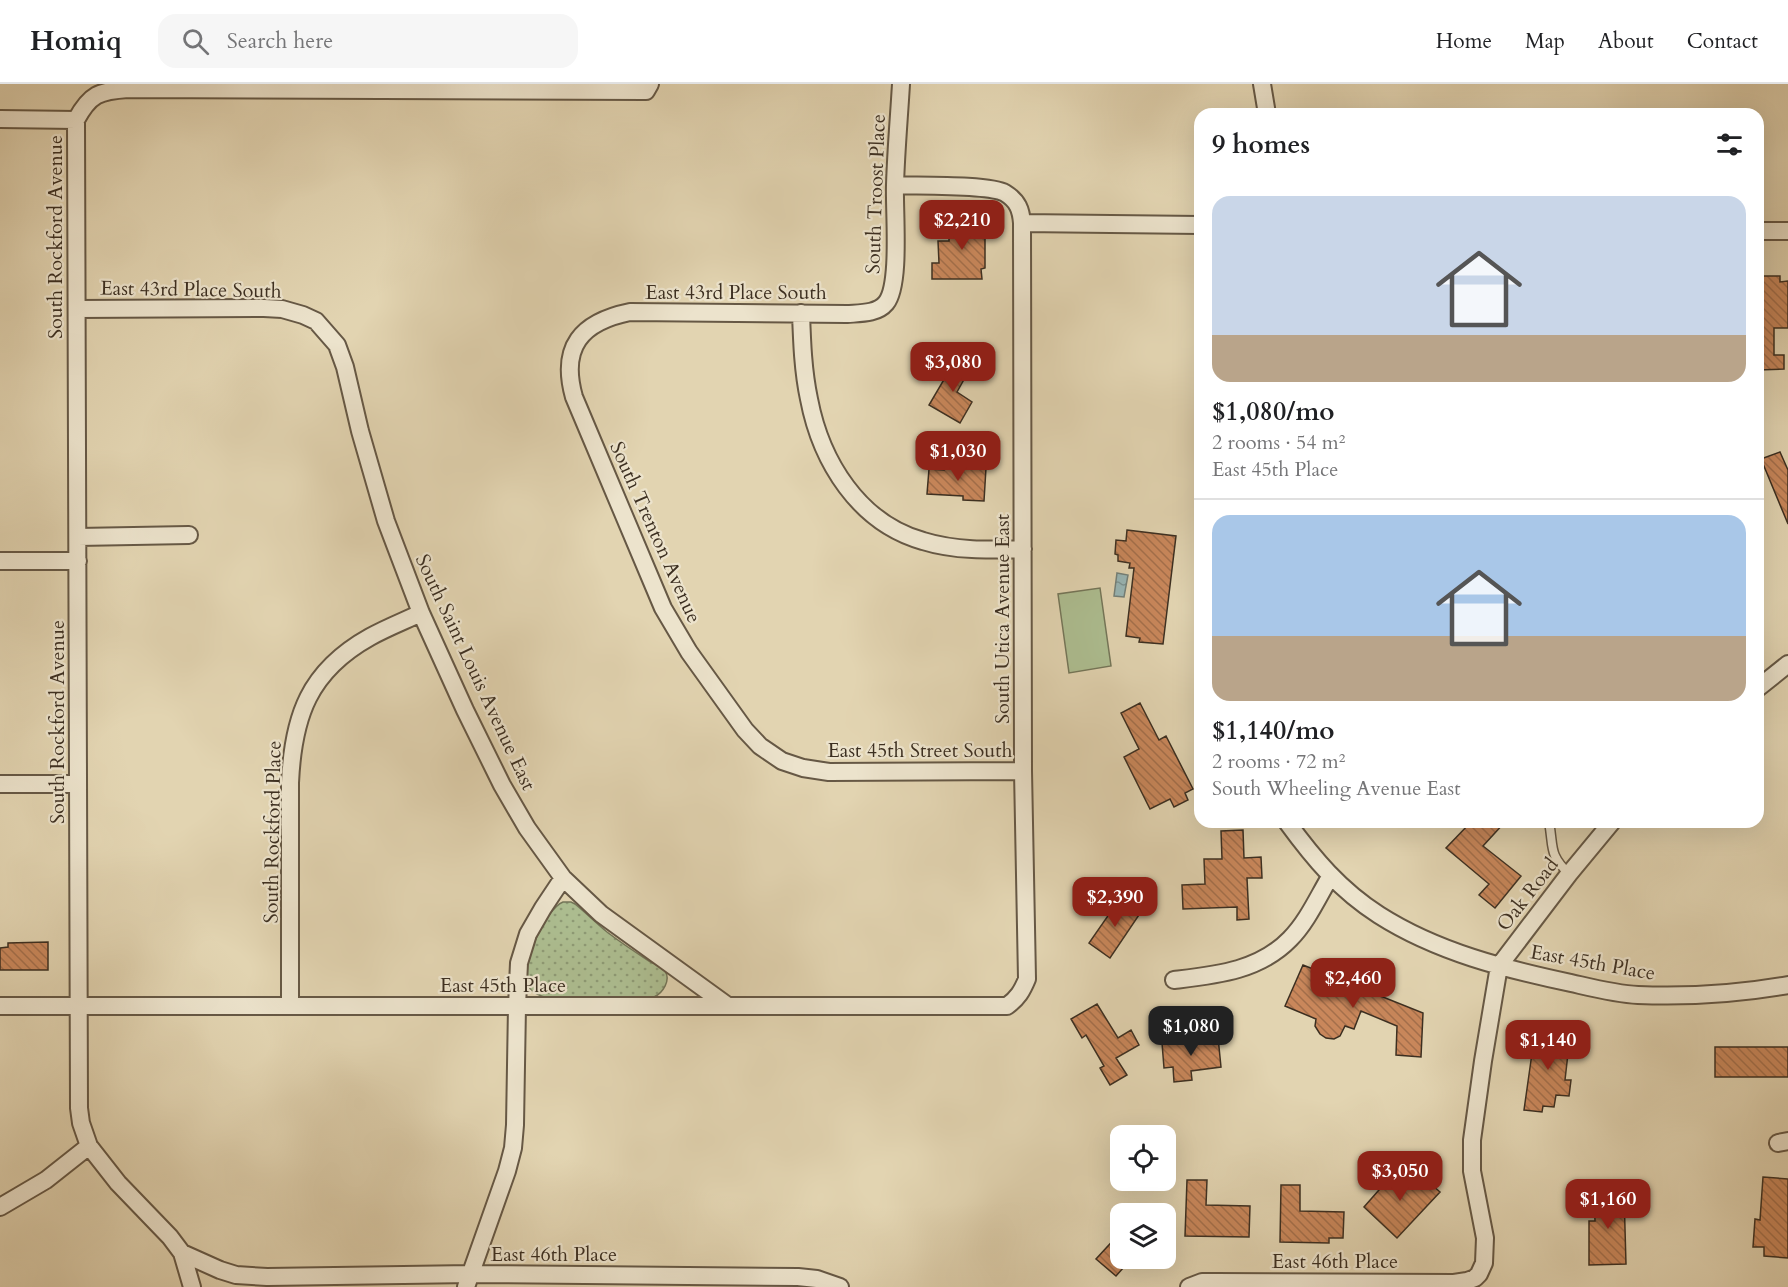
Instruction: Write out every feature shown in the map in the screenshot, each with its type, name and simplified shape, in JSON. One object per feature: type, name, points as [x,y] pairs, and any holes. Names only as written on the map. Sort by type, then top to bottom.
[{"type":"street","name":"South Troost Place","points":[[885,304],[891,294],[894,277],[895,185],[901,84]]},
{"type":"street","points":[[1262,84],[1267,108]]},
{"type":"street","points":[[0,119],[76,120],[91,98],[110,90],[190,87],[648,88]]},
{"type":"street","name":"South Rockford Avenue","points":[[76,120],[79,1108],[81,1123],[89,1146],[118,1183],[170,1237],[182,1253],[192,1287]]},
{"type":"street","points":[[895,185],[988,188],[1004,192],[1021,208],[1022,224],[1194,225]]},
{"type":"street","name":"South Utica Avenue East","points":[[1007,1006],[1023,991],[1027,979],[1023,771],[1022,224]]},
{"type":"street","points":[[1764,231],[1788,231]]},
{"type":"street","name":"East 43rd Place South","points":[[588,328],[630,312],[847,314],[866,313],[877,310],[885,304]]},
{"type":"street","name":"East 43rd Place South","points":[[77,309],[264,308],[282,309],[303,315]]},
{"type":"street","points":[[801,313],[803,358],[809,400],[820,438],[832,466],[851,493],[872,516],[891,529],[922,541],[962,549],[1023,549]]},
{"type":"street","name":"South Saint Louis Avenue East","points":[[303,315],[316,321],[337,345],[345,367],[360,431],[386,521],[421,613],[465,710],[502,785],[527,828],[563,878],[601,914],[728,1006]]},
{"type":"street","name":"South Trenton Avenue","points":[[588,328],[578,340],[573,352],[569,380],[574,397],[663,608],[689,652],[745,730],[760,746],[782,761]]},
{"type":"street","points":[[78,537],[189,535]]},
{"type":"street","points":[[0,561],[78,561]]},
{"type":"street","name":"South Rockford Place","points":[[290,1006],[290,783],[291,753],[296,729],[309,696],[328,667],[342,655],[371,637],[421,613]]},
{"type":"street","points":[[1764,683],[1788,664]]},
{"type":"street","name":"East 45th Street South","points":[[782,761],[803,768],[829,772],[1023,771]]},
{"type":"street","points":[[0,784],[78,784]]},
{"type":"street","name":"East 45th Place","points":[[1292,828],[1330,877],[1379,915],[1409,932],[1454,951],[1499,966],[1636,995],[1718,995],[1788,985]]},
{"type":"street","name":"Oak Road","points":[[1499,966],[1607,828]]},
{"type":"street","points":[[1174,980],[1215,975],[1250,966],[1270,956],[1291,939],[1330,877]]},
{"type":"street","points":[[469,1281],[513,1148],[519,963],[528,934],[563,878]]},
{"type":"street","name":"East 46th Place","points":[[1189,1287],[1202,1282],[1454,1283],[1467,1281],[1479,1274],[1484,1263],[1485,1238],[1472,1171],[1472,1140],[1499,966]]},
{"type":"street","name":"East 45th Place","points":[[0,1006],[1007,1006]]},
{"type":"street","points":[[0,1207],[46,1180],[89,1146]]},
{"type":"street","name":"East 46th Place","points":[[182,1253],[236,1275],[267,1277],[469,1281],[661,1281],[798,1277],[817,1279],[840,1287]]},
{"type":"street","points":[[252,1287],[267,1277]]},
{"type":"lane","points":[[1550,828],[1556,861],[1569,874]]},
{"type":"green space","points":[[1100,588],[1111,666],[1069,673],[1058,594]]},
{"type":"green space","points":[[563,902],[575,904],[612,936],[663,969],[667,978],[660,993],[654,997],[544,997],[531,990],[526,978],[530,953],[549,916]]},
{"type":"water","points":[[1117,573],[1128,575],[1124,597],[1114,596]]},
{"type":"building","points":[[961,215],[981,215],[981,235],[985,235],[985,268],[981,269],[982,279],[932,279],[932,263],[939,263],[938,241],[949,241],[949,235],[953,235],[953,217],[961,217]]},
{"type":"building","points":[[1764,276],[1780,276],[1780,282],[1788,281],[1788,328],[1774,328],[1774,355],[1784,355],[1784,369],[1764,370]]},
{"type":"building","points":[[956,359],[971,367],[957,392],[972,402],[960,423],[929,405]]},
{"type":"building","points":[[1780,452],[1788,470],[1788,524],[1764,466],[1764,458]]},
{"type":"building","points":[[944,463],[986,468],[984,501],[963,500],[963,496],[927,494],[929,469],[944,470]]},
{"type":"building","points":[[1127,530],[1176,536],[1163,644],[1139,642],[1140,638],[1126,636],[1134,568],[1129,568],[1130,563],[1118,561],[1118,555],[1115,554],[1116,540],[1126,541]]},
{"type":"building","points":[[1140,703],[1159,740],[1166,736],[1193,789],[1185,793],[1188,800],[1174,807],[1170,799],[1150,809],[1124,757],[1139,749],[1121,713]]},
{"type":"building","points":[[1465,828],[1500,828],[1483,846],[1521,876],[1495,908],[1479,895],[1489,884],[1446,848]]},
{"type":"building","points":[[1243,830],[1244,858],[1261,857],[1262,878],[1247,878],[1249,919],[1237,920],[1237,907],[1183,909],[1182,885],[1205,884],[1204,859],[1222,859],[1221,831]]},
{"type":"building","points":[[1121,897],[1141,912],[1110,958],[1089,943]]},
{"type":"building","points":[[48,942],[48,970],[0,970],[0,948],[8,947],[8,943]]},
{"type":"building","points":[[1303,965],[1423,1013],[1421,1057],[1396,1055],[1397,1026],[1361,1011],[1354,1029],[1345,1026],[1340,1036],[1334,1039],[1320,1034],[1315,1026],[1316,1019],[1285,1006]]},
{"type":"building","points":[[1097,1004],[1118,1038],[1131,1030],[1139,1045],[1116,1058],[1127,1075],[1110,1085],[1100,1068],[1104,1066],[1086,1035],[1082,1038],[1071,1019]]},
{"type":"building","points":[[1535,1032],[1570,1036],[1565,1080],[1571,1080],[1569,1096],[1556,1095],[1554,1107],[1543,1106],[1542,1112],[1524,1110]]},
{"type":"building","points":[[1218,1037],[1221,1067],[1191,1071],[1192,1080],[1174,1082],[1173,1067],[1164,1068],[1162,1043]]},
{"type":"building","points":[[1715,1047],[1788,1047],[1788,1077],[1715,1077]]},
{"type":"building","points":[[1395,1169],[1414,1188],[1424,1178],[1440,1192],[1397,1238],[1364,1207]]},
{"type":"building","points":[[1763,1177],[1788,1179],[1788,1258],[1764,1256],[1764,1247],[1753,1247],[1755,1219],[1760,1220]]},
{"type":"building","points":[[1187,1180],[1207,1180],[1206,1205],[1250,1206],[1249,1237],[1185,1236]]},
{"type":"building","points":[[1281,1185],[1300,1185],[1300,1211],[1344,1212],[1343,1238],[1329,1238],[1329,1243],[1280,1242]]},
{"type":"building","points":[[1594,1193],[1624,1193],[1626,1264],[1589,1265],[1589,1221],[1595,1221]]},
{"type":"building","points":[[1110,1244],[1110,1269],[1122,1269],[1116,1276],[1096,1259]]}]
